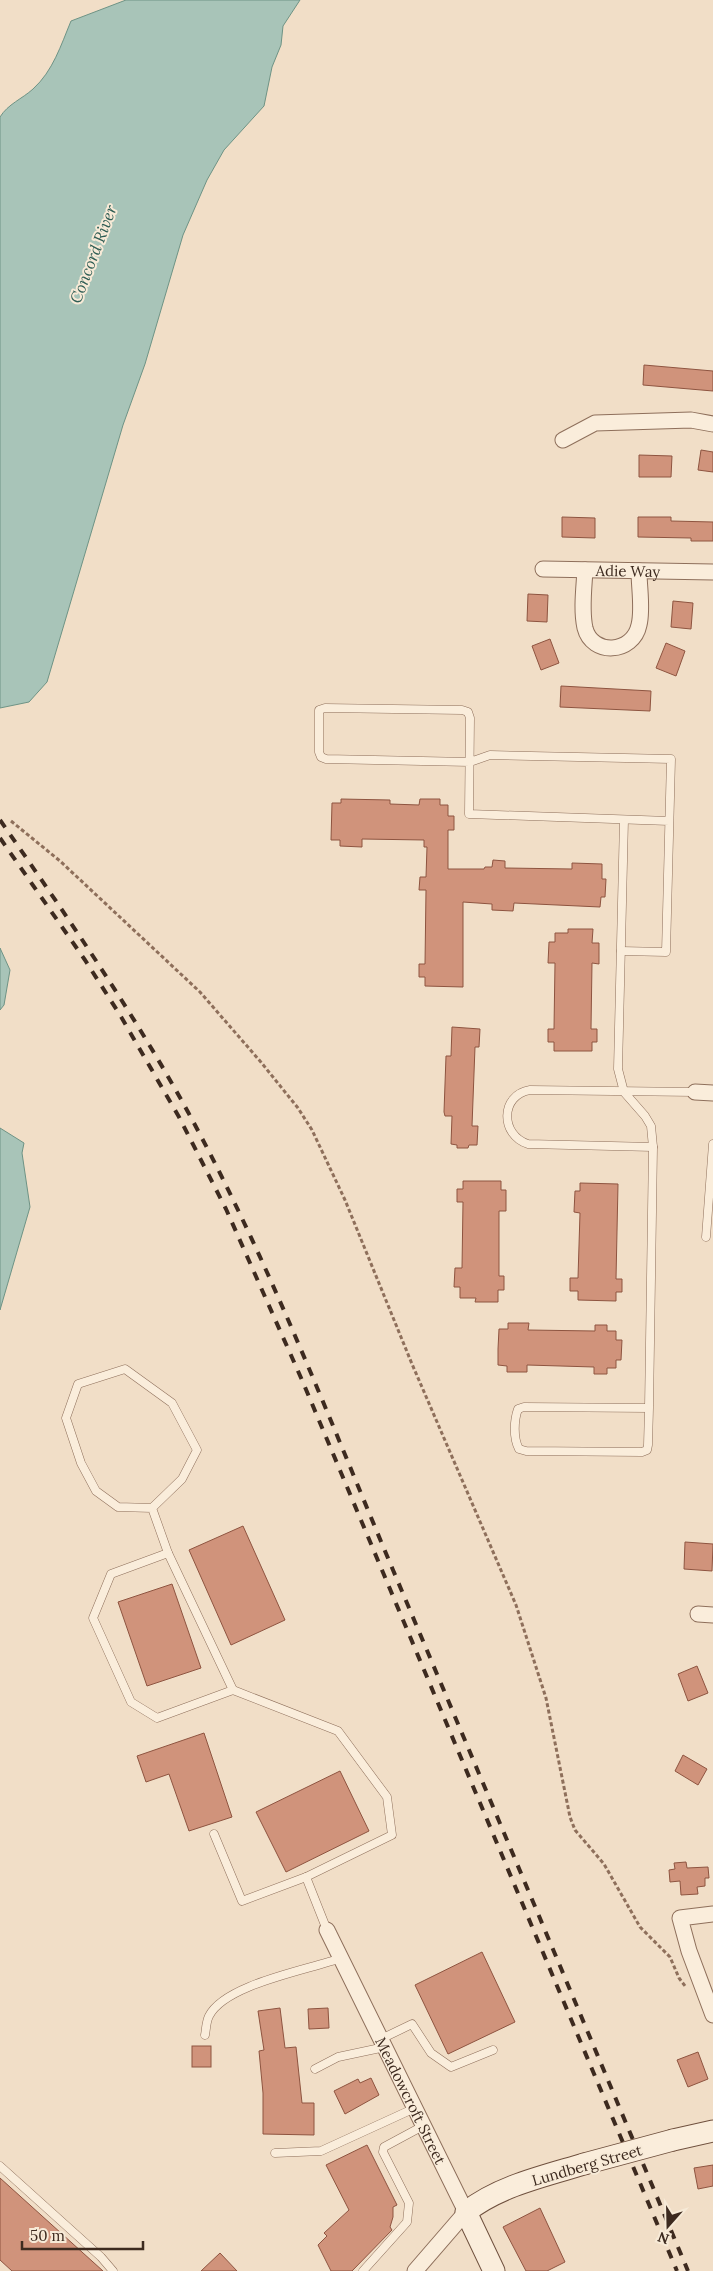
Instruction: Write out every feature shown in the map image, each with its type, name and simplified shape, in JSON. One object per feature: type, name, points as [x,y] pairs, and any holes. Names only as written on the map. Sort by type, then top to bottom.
[{"type":"street","points":[[563,440],[595,424],[691,420],[713,424]]},
{"type":"street","name":"Adie Way","points":[[543,569],[713,572]]},
{"type":"street","points":[[585,570],[585,628],[594,642],[605,648],[627,645],[634,638],[640,624],[639,571]]},
{"type":"street","points":[[695,1092],[713,1093]]},
{"type":"street","points":[[713,1914],[680,1918],[689,1951],[713,2015]]},
{"type":"street","name":"Meadowcroft Street","points":[[327,1930],[494,2271]]},
{"type":"street","name":"Lundberg Street","points":[[466,2212],[486,2198],[584,2164],[672,2140],[713,2132]]},
{"type":"street","points":[[415,2271],[466,2212]]},
{"type":"lane","points":[[621,951],[666,952],[671,759],[490,755],[470,762],[321,758],[318,734],[319,710],[326,708],[462,710],[468,712],[470,718],[470,762],[469,814],[669,821]]},
{"type":"lane","points":[[624,820],[618,1069],[624,1092],[645,1116],[651,1126],[653,1147],[649,1408],[648,1445],[647,1450],[642,1452],[526,1451],[519,1449],[516,1442],[516,1416],[518,1409],[524,1407],[649,1408]]},
{"type":"lane","points":[[653,1147],[536,1145],[520,1141],[508,1126],[506,1116],[509,1106],[521,1092],[540,1090],[695,1092]]},
{"type":"lane","points":[[706,1237],[713,1144]]},
{"type":"lane","points":[[125,1369],[172,1403],[197,1450],[182,1479],[152,1508],[118,1506],[96,1491],[82,1463],[66,1418],[78,1384],[125,1369]]},
{"type":"lane","points":[[152,1508],[168,1553],[233,1690]]},
{"type":"lane","points":[[168,1553],[111,1574],[93,1618],[131,1702],[157,1718],[233,1690],[338,1731],[386,1797],[392,1835],[306,1877],[242,1901],[214,1834]]},
{"type":"lane","points":[[306,1877],[327,1930]]},
{"type":"lane","points":[[205,2035],[209,2017],[217,2006],[230,1996],[248,1987],[341,1958]]},
{"type":"lane","points":[[315,2069],[338,2057],[383,2043],[412,2024],[432,2053],[451,2067],[493,2050]]},
{"type":"lane","points":[[275,2153],[321,2151],[415,2108]]},
{"type":"lane","points":[[363,2271],[407,2222],[409,2203],[383,2152],[384,2146],[423,2126]]},
{"type":"lane","points":[[0,2166],[101,2257],[113,2271]]},
{"type":"path","points":[[12,820],[67,867],[200,992],[266,1068],[298,1108],[312,1130],[345,1200],[412,1364],[516,1605],[546,1698],[570,1817],[575,1830],[604,1864],[640,1927],[670,1957],[678,1978],[685,1986],[706,1996]]},
{"type":"water","name":"Concord River","points":[[126,0],[300,0],[283,26],[281,45],[272,67],[264,106],[224,150],[207,180],[183,235],[145,364],[123,425],[47,682],[29,702],[0,708],[0,117],[11,105],[33,89],[46,74],[56,57],[71,21]]},
{"type":"water","points":[[0,948],[10,970],[4,1005],[0,1010]]},
{"type":"water","points":[[0,1128],[24,1143],[22,1153],[30,1207],[0,1310]]},
{"type":"building","points":[[644,365],[713,371],[713,391],[643,385]]},
{"type":"building","points":[[701,450],[713,452],[713,472],[698,470]]},
{"type":"building","points":[[639,455],[672,456],[671,477],[639,477]]},
{"type":"building","points":[[562,517],[595,518],[595,538],[562,537]]},
{"type":"building","points":[[638,517],[671,517],[671,521],[713,522],[713,541],[691,541],[691,538],[638,537]]},
{"type":"building","points":[[528,594],[548,595],[547,622],[527,621]]},
{"type":"building","points":[[673,601],[693,603],[691,629],[671,627]]},
{"type":"building","points":[[550,639],[559,663],[541,670],[532,646]]},
{"type":"building","points":[[666,643],[685,651],[676,676],[656,668]]},
{"type":"building","points":[[561,686],[651,691],[650,711],[560,707]]},
{"type":"building","points":[[341,799],[390,800],[390,804],[419,805],[420,799],[440,799],[440,805],[448,805],[448,816],[454,816],[454,830],[448,830],[448,869],[484,869],[485,867],[492,867],[493,860],[505,861],[505,868],[572,869],[572,863],[602,864],[602,879],[606,879],[605,897],[601,897],[600,907],[514,903],[513,911],[492,910],[492,904],[463,902],[463,987],[425,986],[425,977],[419,977],[419,964],[425,964],[426,890],[419,890],[420,877],[426,877],[427,847],[424,847],[424,840],[362,839],[362,847],[340,846],[340,840],[331,840],[332,803],[341,803]]},
{"type":"building","points":[[568,929],[593,929],[592,943],[599,943],[599,964],[592,963],[591,1029],[597,1029],[597,1042],[592,1042],[592,1051],[554,1051],[554,1042],[548,1042],[548,1029],[554,1029],[555,963],[548,963],[549,942],[555,942],[555,933],[568,933]]},
{"type":"building","points":[[452,1027],[480,1029],[479,1047],[475,1047],[472,1126],[478,1126],[477,1145],[469,1145],[468,1148],[457,1148],[457,1145],[451,1144],[452,1116],[445,1116],[444,1112],[446,1056],[451,1056]]},
{"type":"building","points":[[463,1181],[501,1181],[501,1190],[506,1190],[506,1211],[499,1211],[499,1276],[504,1276],[504,1290],[498,1290],[498,1302],[475,1302],[476,1298],[460,1298],[460,1287],[454,1287],[455,1268],[462,1268],[463,1202],[457,1202],[457,1189],[463,1189]]},
{"type":"building","points":[[580,1183],[618,1184],[616,1279],[622,1279],[622,1292],[616,1292],[616,1301],[578,1300],[578,1291],[570,1291],[570,1278],[578,1278],[580,1213],[574,1212],[575,1191],[580,1191]]},
{"type":"building","points":[[508,1323],[529,1323],[528,1330],[595,1331],[595,1325],[607,1325],[607,1331],[616,1331],[616,1340],[622,1340],[621,1360],[616,1360],[616,1368],[607,1368],[607,1374],[594,1374],[594,1367],[527,1365],[527,1372],[507,1372],[507,1366],[498,1365],[498,1349],[499,1329],[508,1329]]},
{"type":"building","points":[[243,1526],[285,1620],[231,1645],[189,1550]]},
{"type":"building","points":[[685,1542],[713,1544],[712,1571],[684,1569]]},
{"type":"building","points":[[172,1584],[201,1668],[147,1686],[118,1602]]},
{"type":"building","points":[[697,1666],[708,1693],[688,1701],[678,1674]]},
{"type":"building","points":[[204,1733],[232,1817],[189,1831],[169,1774],[146,1782],[137,1756]]},
{"type":"building","points":[[683,1755],[707,1769],[698,1785],[675,1771]]},
{"type":"building","points":[[340,1771],[369,1831],[286,1872],[256,1812]]},
{"type":"building","points":[[686,1862],[687,1868],[708,1867],[709,1878],[705,1878],[705,1886],[697,1887],[698,1894],[681,1895],[680,1881],[670,1882],[669,1870],[675,1869],[674,1863]]},
{"type":"building","points":[[482,1952],[515,2022],[448,2054],[415,1985]]},
{"type":"building","points":[[280,2008],[285,2048],[296,2047],[302,2103],[314,2103],[314,2135],[263,2134],[263,2093],[259,2051],[264,2050],[258,2011]]},
{"type":"building","points":[[328,2008],[329,2028],[309,2029],[308,2009]]},
{"type":"building","points":[[192,2046],[211,2046],[211,2067],[192,2067]]},
{"type":"building","points":[[698,2052],[708,2079],[688,2087],[677,2060]]},
{"type":"building","points":[[371,2078],[379,2095],[345,2114],[334,2091],[358,2079],[360,2083]]},
{"type":"building","points":[[367,2145],[397,2205],[393,2207],[390,2227],[392,2230],[352,2271],[331,2271],[318,2245],[327,2236],[324,2233],[349,2210],[326,2165]]},
{"type":"building","points":[[713,2165],[713,2186],[698,2189],[694,2168]]},
{"type":"building","points":[[0,2178],[103,2271],[12,2271],[0,2260]]},
{"type":"building","points":[[540,2208],[565,2262],[547,2271],[526,2271],[503,2227]]},
{"type":"building","points":[[220,2253],[237,2271],[201,2271]]},
{"type":"railway","points":[[0,820],[74,927],[167,1074],[245,1224],[321,1396],[688,2271]]},
{"type":"railway","points":[[0,838],[85,960],[120,1015],[179,1117],[226,1209],[302,1380],[677,2271]]}]
